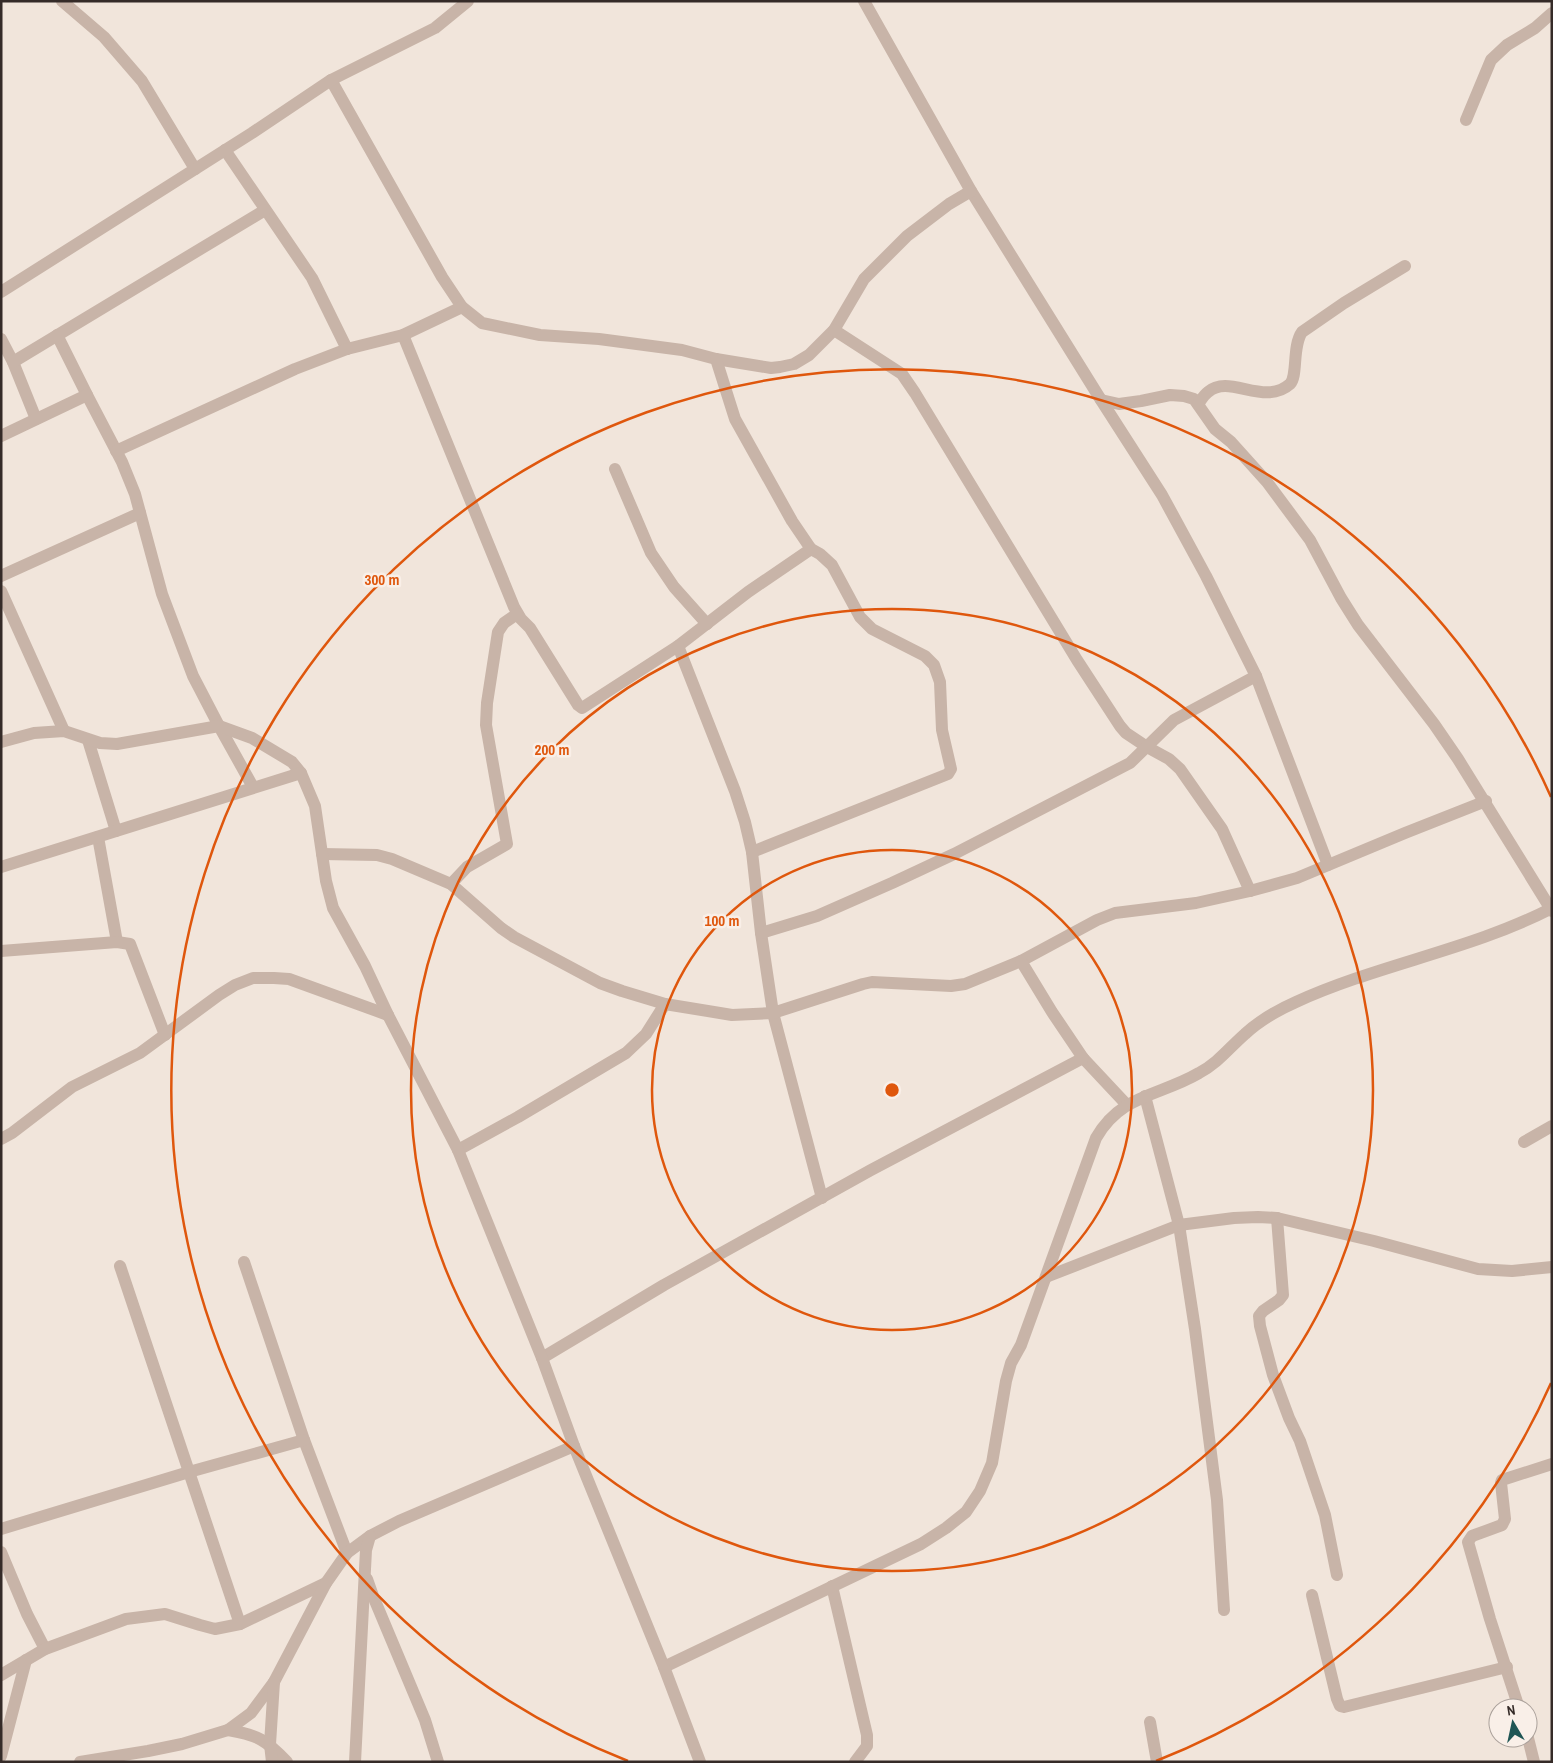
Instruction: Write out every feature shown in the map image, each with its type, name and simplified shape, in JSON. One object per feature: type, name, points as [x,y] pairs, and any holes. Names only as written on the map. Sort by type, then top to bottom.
[{"type":"street","points":[[62,1],[104,36],[142,81],[195,169]]},
{"type":"street","points":[[1,292],[225,150],[331,80],[435,28],[468,1]]},
{"type":"street","points":[[864,1],[971,191],[1162,495],[1206,576],[1256,676],[1328,865]]},
{"type":"street","points":[[1466,120],[1491,60],[1507,45],[1535,28],[1552,13]]},
{"type":"street","points":[[331,80],[442,277],[462,306],[482,323],[540,335],[682,350],[716,359],[771,368],[794,364],[809,356],[834,330],[864,279],[907,236],[949,204],[971,191]]},
{"type":"street","points":[[225,150],[312,278],[347,349]]},
{"type":"street","points":[[13,362],[265,210]]},
{"type":"street","points":[[1198,404],[1208,392],[1217,386],[1227,386],[1267,394],[1286,386],[1294,378],[1297,338],[1302,332],[1344,303],[1404,266]]},
{"type":"street","points":[[116,451],[295,369],[347,349],[403,335],[462,306]]},
{"type":"street","points":[[834,330],[902,374],[1077,660],[1120,726],[1126,733],[1174,763],[1185,776],[1222,829],[1250,891]]},
{"type":"street","points":[[57,335],[116,451],[135,494],[162,594],[194,676],[218,726],[253,787]]},
{"type":"street","points":[[403,335],[517,614],[530,628],[578,705],[582,708],[678,646],[748,592],[811,549]]},
{"type":"street","points":[[1,339],[13,362],[36,419]]},
{"type":"street","points":[[716,359],[735,419],[792,520],[811,549],[832,565],[851,602],[872,629],[925,656],[934,666],[940,682],[941,718],[951,768],[948,774],[752,852]]},
{"type":"street","points":[[1,436],[88,395]]},
{"type":"street","points":[[664,1667],[921,1544],[966,1512],[980,1491],[992,1463],[1006,1381],[1011,1363],[1021,1345],[1096,1138],[1104,1124],[1127,1105],[1197,1075],[1212,1066],[1244,1034],[1258,1023],[1296,1002],[1348,982],[1464,945],[1551,909],[1486,802],[1434,724],[1358,625],[1341,598],[1310,540],[1267,482],[1232,442],[1216,429],[1194,399],[1184,396],[1170,396],[1119,404],[1101,400]]},
{"type":"street","points":[[615,469],[654,558],[674,586],[706,624]]},
{"type":"street","points":[[1,576],[140,513]]},
{"type":"street","points":[[1,590],[64,731]]},
{"type":"street","points":[[451,884],[467,867],[507,844],[488,740],[487,703],[498,632],[504,623],[517,614]]},
{"type":"street","points":[[678,646],[735,792],[752,852],[761,933],[773,1013],[822,1198]]},
{"type":"street","points":[[761,933],[816,916],[892,883],[945,858],[1130,763],[1174,720],[1256,676]]},
{"type":"street","points":[[1,742],[34,733],[64,731],[100,743],[117,744],[218,726],[252,738],[292,762],[301,773],[315,806],[329,895],[333,908],[365,966],[388,1015],[458,1150],[542,1358],[574,1446],[664,1667],[700,1762]]},
{"type":"street","points":[[88,740],[116,831]]},
{"type":"street","points":[[1,867],[301,773]]},
{"type":"street","points":[[322,854],[377,855],[392,859],[451,884],[514,937],[600,983],[622,991],[665,1004],[732,1014],[773,1013],[872,982],[959,985],[1021,962],[1097,920],[1115,913],[1182,906],[1250,891],[1297,878],[1486,802]]},
{"type":"street","points":[[98,837],[117,942]]},
{"type":"street","points":[[1,951],[117,942],[130,944],[165,1035]]},
{"type":"street","points":[[1021,962],[1083,1058],[1127,1105]]},
{"type":"street","points":[[1,1140],[72,1087],[140,1053],[219,995],[253,978],[289,979],[388,1015]]},
{"type":"street","points":[[458,1150],[626,1053],[646,1034],[665,1004]]},
{"type":"street","points":[[542,1358],[664,1285],[1083,1058]]},
{"type":"street","points":[[1145,1096],[1179,1225],[1195,1329],[1218,1500],[1224,1610]]},
{"type":"street","points":[[1524,1142],[1552,1126]]},
{"type":"street","points":[[1046,1277],[1179,1225],[1234,1218],[1277,1218],[1374,1241],[1478,1269],[1512,1271],[1552,1267]]},
{"type":"street","points":[[1277,1218],[1283,1295],[1259,1316],[1260,1326],[1273,1375],[1300,1441],[1325,1515],[1337,1575]]},
{"type":"street","points":[[244,1262],[304,1440],[348,1554]]},
{"type":"street","points":[[120,1266],[240,1624]]},
{"type":"street","points":[[1,1529],[189,1472],[304,1440]]},
{"type":"street","points":[[80,1762],[148,1752],[228,1730],[251,1713],[274,1682],[326,1583],[348,1554],[370,1536],[399,1521],[574,1446]]},
{"type":"street","points":[[1516,1698],[1490,1619],[1468,1542],[1472,1536],[1502,1525],[1504,1522],[1502,1480],[1552,1464]]},
{"type":"street","points":[[355,1762],[366,1550],[370,1536]]},
{"type":"street","points":[[1,1552],[27,1614],[45,1649]]},
{"type":"street","points":[[365,1569],[373,1596],[425,1720],[438,1762]]},
{"type":"street","points":[[1,1675],[45,1649],[126,1619],[158,1614],[172,1615],[215,1629],[240,1624],[326,1583]]},
{"type":"street","points":[[832,1586],[867,1735],[867,1746],[855,1762]]},
{"type":"street","points":[[1312,1595],[1340,1706],[1344,1707],[1507,1667]]},
{"type":"street","points":[[1,1756],[26,1660]]},
{"type":"street","points":[[272,1762],[270,1744],[274,1682]]},
{"type":"street","points":[[1150,1722],[1157,1762]]},
{"type":"street","points":[[228,1730],[246,1733],[270,1744],[287,1762]]},
{"type":"street","points":[[1530,1748],[1534,1762]]}]
